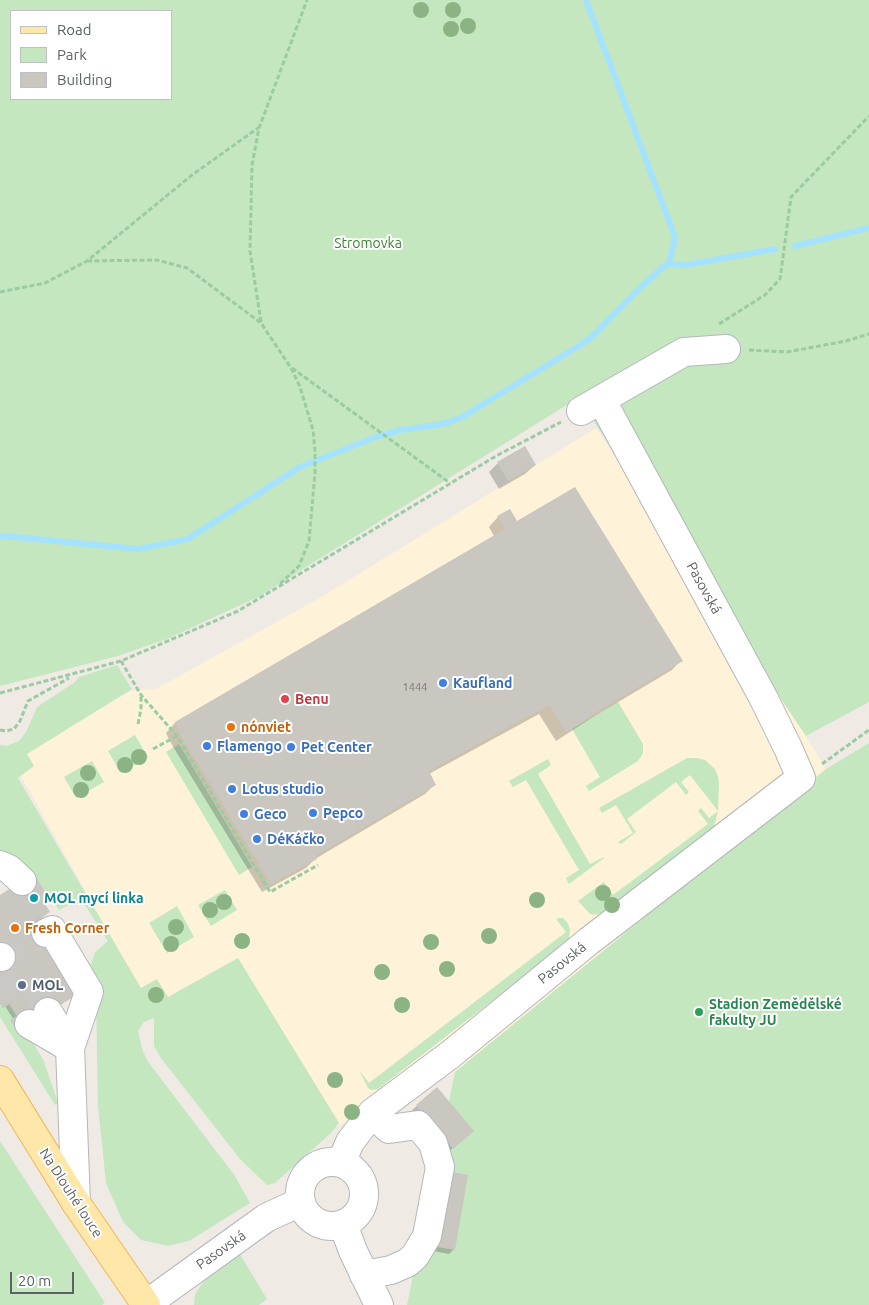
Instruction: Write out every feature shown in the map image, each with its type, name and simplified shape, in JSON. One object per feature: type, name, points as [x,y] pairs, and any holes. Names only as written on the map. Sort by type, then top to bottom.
[{"type":"main road","name":"Na Dlouhé louce","points":[[0,1080],[76,1203],[145,1305]]},
{"type":"street","points":[[592,406],[684,352],[719,339]]},
{"type":"street","name":"Pasovská","points":[[341,1163],[350,1142],[372,1112],[450,1054],[589,941],[801,778],[764,699],[592,406]]},
{"type":"street","points":[[0,865],[9,869],[22,881]]},
{"type":"street","points":[[47,926],[89,992],[70,1048],[76,1203]]},
{"type":"street","points":[[39,1018],[70,1048]]},
{"type":"street","points":[[364,1275],[391,1270],[407,1263],[415,1256],[427,1236],[440,1167],[433,1143],[418,1126],[389,1129],[372,1112]]},
{"type":"street","points":[[324,1162],[341,1163],[358,1174],[364,1193],[362,1203],[358,1212],[351,1220],[342,1224],[334,1226],[316,1222],[309,1217],[300,1202],[301,1185],[310,1170],[324,1162]]},
{"type":"street","name":"Pasovská","points":[[145,1305],[266,1218],[300,1202]]},
{"type":"street","points":[[342,1224],[379,1305]]},
{"type":"path","points":[[261,323],[250,251],[252,165],[259,128],[306,0]]},
{"type":"path","points":[[719,339],[780,279],[791,196],[869,116]]},
{"type":"path","points":[[0,292],[45,283],[87,261],[192,175],[259,128]]},
{"type":"path","points":[[87,261],[157,260],[187,268],[261,323],[291,368],[300,387],[312,430],[315,451],[315,473],[309,541],[299,566],[277,588]]},
{"type":"path","points":[[719,339],[788,352],[846,341],[869,334]]},
{"type":"path","points":[[291,368],[450,483]]},
{"type":"path","points":[[0,694],[122,663],[238,611],[496,456],[592,406]]},
{"type":"path","points":[[122,663],[141,695],[178,736],[270,892],[318,866]]},
{"type":"path","points":[[0,730],[14,729],[18,725],[28,702],[74,675]]},
{"type":"path","points":[[138,724],[141,695]]},
{"type":"path","points":[[801,778],[869,730]]},
{"type":"path","points":[[153,749],[178,736]]},
{"type":"shaded area","points":[[596,428],[806,736],[826,769],[455,1072],[338,1126],[238,963],[151,1008],[12,760],[131,691],[156,689],[318,599]]},
{"type":"green space","name":"Stromovka","points":[[0,0],[869,0],[869,702],[806,736],[578,398],[258,597],[167,639],[118,656],[0,686]]},
{"type":"green space","points":[[117,665],[132,689],[27,754],[34,766],[18,778],[141,988],[157,979],[168,997],[238,958],[339,1123],[330,1134],[275,1183],[267,1185],[240,1159],[160,1057],[154,1046],[154,1018],[144,1022],[138,1031],[143,1052],[149,1063],[235,1176],[250,1203],[189,1241],[168,1246],[141,1240],[123,1222],[106,1183],[98,1106],[96,995],[90,967],[95,952],[108,941],[81,899],[59,910],[32,873],[0,856],[0,745],[6,746],[19,741],[26,732],[37,707],[75,682],[79,677]]},
{"type":"green space","points":[[618,702],[643,744],[643,753],[638,761],[589,791],[586,786],[600,777],[572,729]]},
{"type":"green space","points":[[135,735],[148,757],[121,773],[108,751]]},
{"type":"green space","name":"Stadion Zemědělské fakulty JU","points":[[869,743],[869,1305],[407,1305],[455,1072],[826,769]]},
{"type":"green space","points":[[179,744],[252,867],[239,875],[166,752]]},
{"type":"green space","points":[[687,758],[705,760],[715,769],[719,783],[718,811],[690,775],[681,782],[689,792],[686,795],[676,782],[627,819],[636,832],[621,844],[618,842],[633,833],[616,805],[602,813],[599,808]]},
{"type":"green space","points":[[548,759],[551,765],[538,774],[590,864],[604,857],[569,884],[566,878],[579,870],[526,780],[513,787],[509,781]]},
{"type":"green space","points":[[92,761],[104,782],[76,798],[64,777]]},
{"type":"green space","points":[[701,808],[709,818],[718,811],[714,827],[709,835],[603,915],[590,914],[578,901],[604,882],[613,895],[708,824],[698,811]]},
{"type":"green space","points":[[225,890],[237,910],[211,926],[198,905]]},
{"type":"green space","points":[[177,906],[194,937],[167,953],[149,923]]},
{"type":"green space","points":[[563,918],[567,922],[570,929],[567,943],[378,1089],[371,1090],[368,1088],[359,1070],[369,1083],[566,932],[556,919]]},
{"type":"green space","points":[[0,990],[44,1061],[58,1103],[55,1105],[0,1017]]},
{"type":"green space","points":[[0,1141],[105,1303],[102,1305],[0,1305]]},
{"type":"green space","points":[[238,1251],[267,1299],[259,1305],[194,1305],[195,1294],[206,1278]]},
{"type":"building","points":[[525,446],[536,465],[508,481],[497,462]]},
{"type":"building","name":"Kaufland","points":[[575,487],[683,661],[603,708],[566,733],[549,705],[429,771],[436,785],[315,856],[317,859],[271,884],[181,736],[175,722],[505,529],[497,516],[510,509],[517,521]]},
{"type":"building","points":[[28,877],[50,912],[38,920],[82,991],[24,1027],[0,988],[0,895]]},
{"type":"building","points":[[437,1087],[474,1131],[453,1149],[416,1105]]},
{"type":"building","points":[[446,1171],[468,1175],[455,1250],[432,1246]]},
{"type":"waterway","points":[[586,0],[675,237],[669,264]]},
{"type":"waterway","points":[[795,246],[869,228]]},
{"type":"waterway","points":[[0,537],[138,549],[188,539],[300,467],[376,437],[401,430],[450,422],[464,416],[582,344],[595,334],[664,266],[669,264],[686,265],[775,249]]},
{"type":"tunnel","points":[[22,881],[44,916]]},
{"type":"tunnel","points":[[1,957],[12,952],[48,1012]]},
{"type":"tunnel","points":[[0,977],[29,1024]]},
{"type":"place","name":"Kaufland","points":[[443,683]]},
{"type":"place","name":"Benu","points":[[285,699]]},
{"type":"place","name":"nónviet","points":[[231,727]]},
{"type":"place","name":"Flamengo","points":[[207,746]]},
{"type":"place","name":"Pet Center","points":[[291,747]]},
{"type":"place","name":"Lotus studio","points":[[232,789]]},
{"type":"place","name":"Pepco","points":[[313,813]]},
{"type":"place","name":"Geco","points":[[244,814]]},
{"type":"place","name":"DéKáčko","points":[[257,839]]},
{"type":"place","name":"MOL mycí linka","points":[[34,898]]},
{"type":"place","name":"Fresh Corner","points":[[15,928]]},
{"type":"place","name":"MOL","points":[[22,985]]},
{"type":"place","name":"Stadion Zemědělské fakulty JU","points":[[699,1012]]}]
